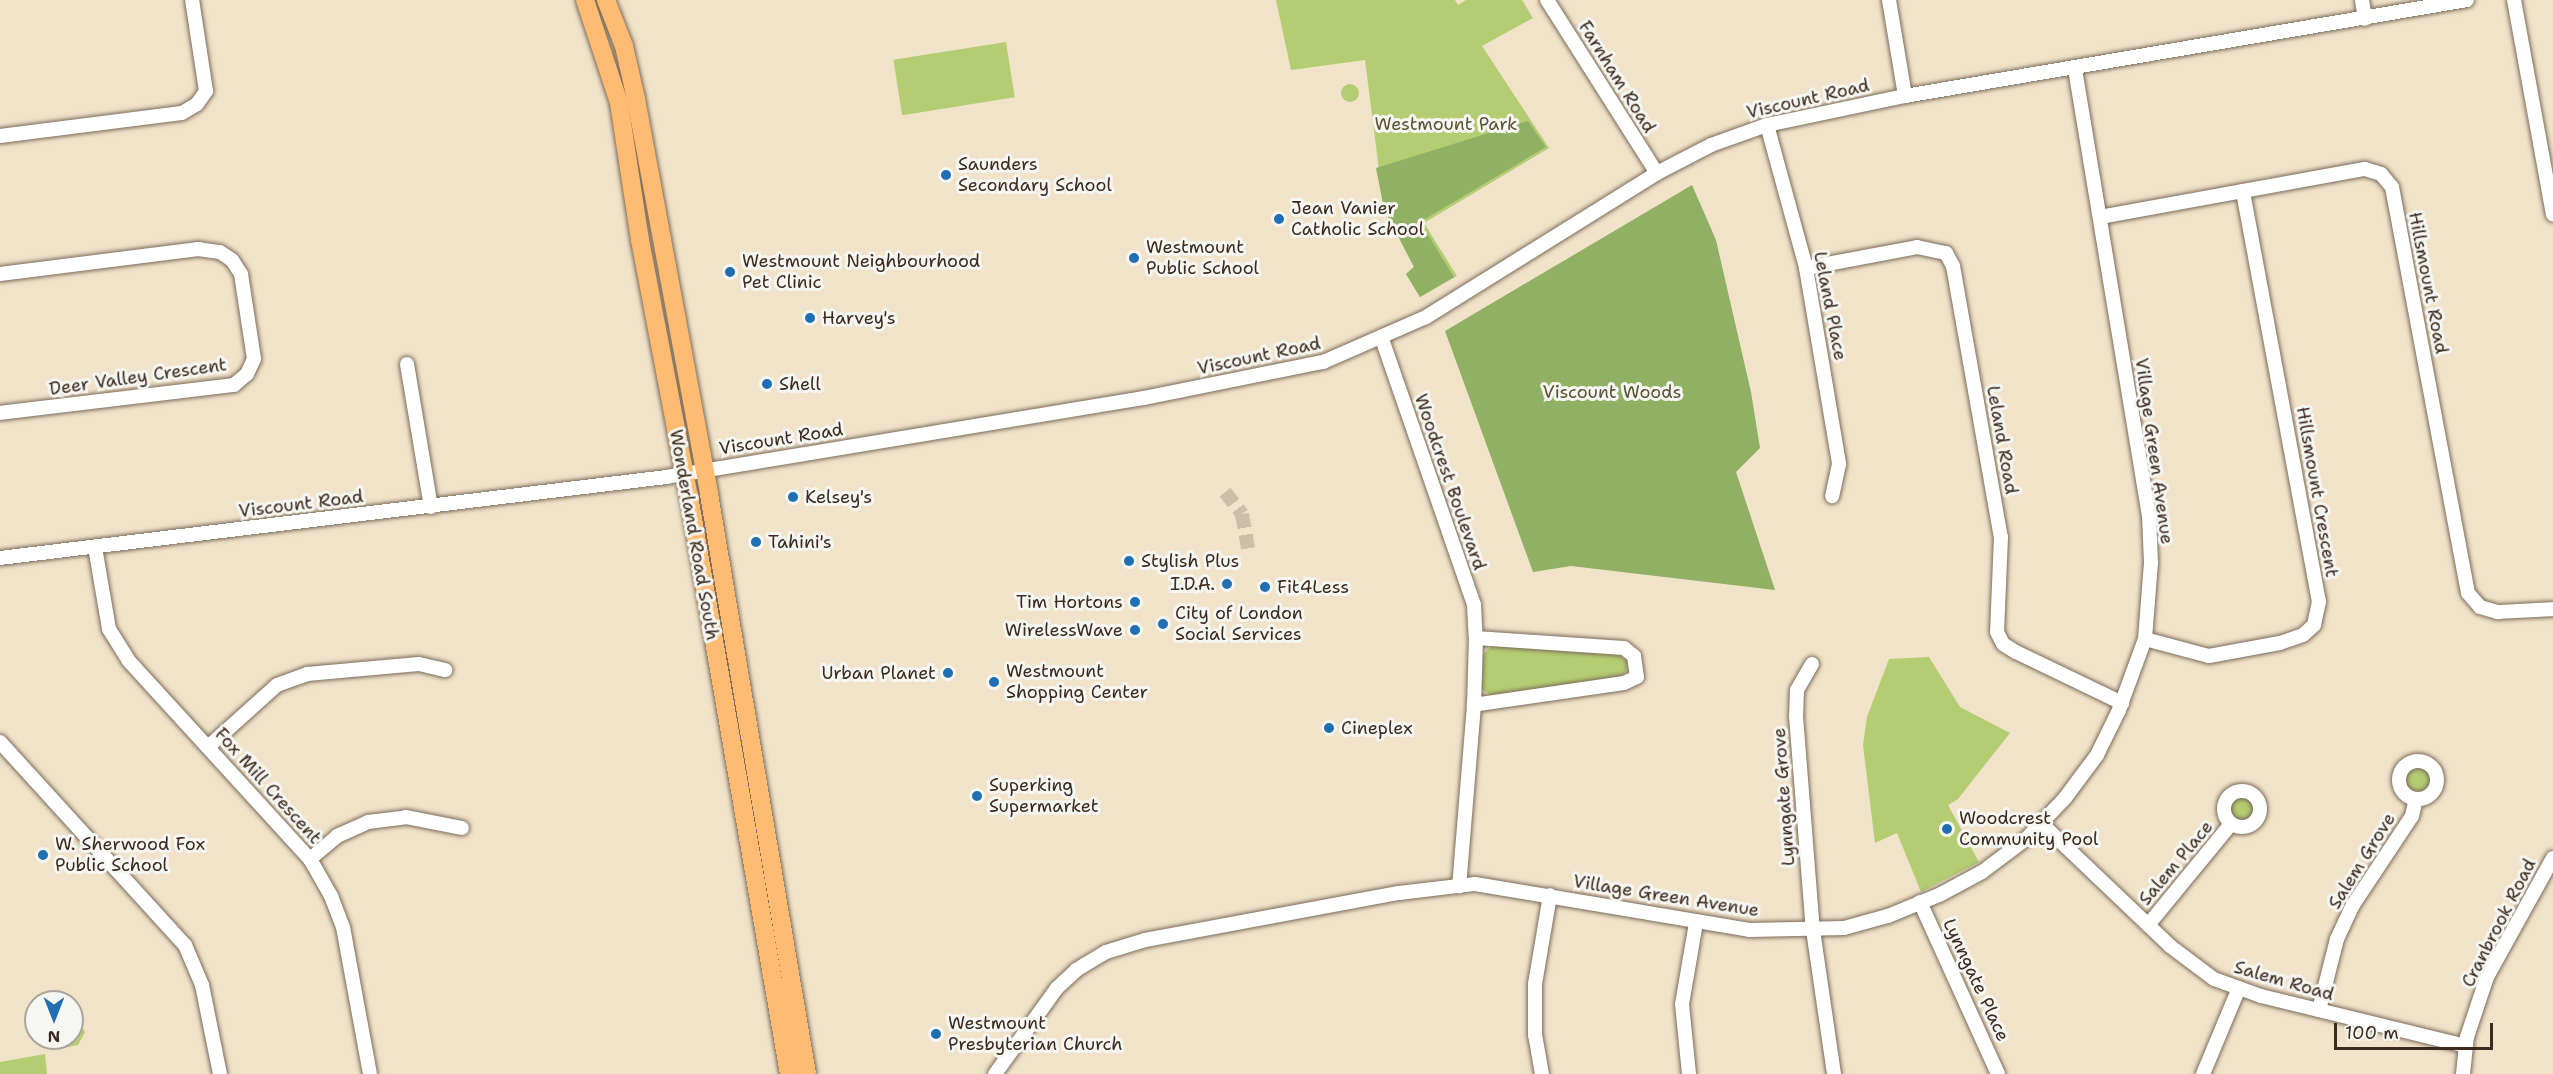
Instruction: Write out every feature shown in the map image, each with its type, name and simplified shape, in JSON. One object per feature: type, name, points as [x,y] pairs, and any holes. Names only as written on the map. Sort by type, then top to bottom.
[{"type":"main road","name":"Wonderland Road South","points":[[585,0],[619,103],[640,240],[685,473],[789,1074]]},
{"type":"main road","name":"Wonderland Road South","points":[[606,0],[624,46],[636,99],[705,470],[807,1074]]},
{"type":"street","points":[[0,136],[182,113],[197,104],[206,92],[192,0]]},
{"type":"street","name":"Farnham Road","points":[[1547,0],[1658,173]]},
{"type":"street","points":[[1889,0],[1905,96]]},
{"type":"street","points":[[2362,0],[2365,19]]},
{"type":"street","name":"Viscount Road","points":[[0,558],[431,507],[685,473],[1144,398],[1323,362],[1382,339],[1426,317],[1658,173],[1711,145],[1767,124],[1905,96],[2467,0]]},
{"type":"street","points":[[2514,0],[2553,214]]},
{"type":"street","name":"Village Green Avenue","points":[[995,1074],[1057,988],[1076,970],[1106,952],[1145,940],[1475,884],[1550,895],[1696,923],[1749,930],[1813,930],[1866,922],[1920,902],[1982,872],[2041,823],[2097,755],[2122,703],[2145,639],[2151,563],[2149,516],[2074,68]]},
{"type":"street","name":"Leland Place","points":[[1767,124],[1806,268],[1839,464],[1832,496]]},
{"type":"street","name":"Hillsmount Road","points":[[2100,218],[2365,169],[2380,174],[2392,187],[2468,593],[2480,607],[2498,612],[2553,609]]},
{"type":"street","name":"Hillsmount Crescent","points":[[2145,639],[2209,656],[2280,643],[2303,635],[2314,625],[2319,602],[2243,191]]},
{"type":"street","name":"Leland Road","points":[[1806,268],[1917,247],[1946,253],[1953,266],[2001,537],[1997,632],[2003,644],[2016,652],[2122,703]]},
{"type":"street","name":"Deer Valley Crescent","points":[[0,274],[198,249],[220,252],[232,260],[241,274],[254,359],[247,374],[234,385],[0,413]]},
{"type":"street","name":"Woodcrest Boulevard","points":[[1382,339],[1474,604],[1476,638],[1474,705],[1458,886]]},
{"type":"street","points":[[407,364],[431,507]]},
{"type":"street","name":"Fox Mill Crescent","points":[[95,547],[109,629],[128,660],[310,859],[331,896],[343,927],[370,1074]]},
{"type":"street","points":[[1474,705],[1624,683],[1637,677],[1634,656],[1624,648],[1476,638]]},
{"type":"street","points":[[208,747],[277,685],[307,674],[419,664],[445,670]]},
{"type":"street","name":"Lynngate Grove","points":[[1812,664],[1797,690],[1796,716],[1813,930],[1834,1074]]},
{"type":"street","points":[[0,742],[185,945],[202,985],[220,1074]]},
{"type":"street","name":"Salem Grove","points":[[2319,1010],[2337,939],[2353,905],[2412,816],[2416,799]]},
{"type":"street","points":[[310,859],[337,836],[368,822],[406,817],[462,828]]},
{"type":"street","name":"Salem Road","points":[[2041,823],[2148,925],[2214,979],[2319,1010],[2466,1046]]},
{"type":"street","name":"Salem Place","points":[[2148,925],[2231,824]]},
{"type":"street","name":"Cranbrook Road","points":[[2463,1074],[2466,1046],[2487,977],[2553,858]]},
{"type":"street","points":[[1542,1074],[1535,1035],[1535,984],[1550,895]]},
{"type":"street","name":"Lynngate Place","points":[[1920,902],[1998,1074]]},
{"type":"street","points":[[1689,1074],[1682,1005],[1696,923]]},
{"type":"street","points":[[2204,1074],[2239,988]]},
{"type":"green space","name":"Westmount Park","points":[[1276,0],[1455,0],[1458,5],[1466,0],[1522,0],[1533,18],[1482,46],[1549,148],[1424,223],[1457,276],[1420,297],[1406,274],[1414,267],[1384,209],[1365,60],[1291,70]]},
{"type":"green space","points":[[1006,42],[1015,97],[902,115],[893,60]]},
{"type":"green space","points":[[1346,84],[1354,84],[1359,89],[1357,100],[1346,102],[1341,97],[1341,89]]},
{"type":"green space","points":[[1528,121],[1546,147],[1420,222],[1454,277],[1420,297],[1406,274],[1414,267],[1384,209],[1376,168]]},
{"type":"green space","name":"Viscount Woods","points":[[1692,185],[1716,240],[1751,392],[1760,448],[1736,472],[1775,590],[1571,566],[1533,572],[1445,331]]},
{"type":"green space","points":[[1493,645],[1612,651],[1627,661],[1627,669],[1622,676],[1608,680],[1494,698],[1482,689],[1483,654]]},
{"type":"green space","points":[[1929,657],[1960,707],[2010,733],[1958,799],[1948,805],[1979,862],[1921,892],[1897,833],[1875,843],[1863,745],[1867,717],[1889,659]]},
{"type":"green space","points":[[2418,767],[2427,770],[2430,779],[2427,788],[2418,791],[2409,788],[2406,779],[2409,770]]},
{"type":"green space","points":[[2242,797],[2247,798],[2253,804],[2253,814],[2247,820],[2242,821],[2237,820],[2231,814],[2230,809],[2231,804],[2237,798]]},
{"type":"green space","points":[[45,1054],[47,1074],[0,1074],[0,1062]]},
{"type":"tunnel","points":[[1225,492],[1242,514],[1248,548]]},
{"type":"place","name":"Saunders Secondary School","points":[[946,175]]},
{"type":"place","name":"Jean Vanier Catholic School","points":[[1279,219]]},
{"type":"place","name":"Westmount Public School","points":[[1134,258]]},
{"type":"place","name":"Westmount Neighbourhood Pet Clinic","points":[[730,272]]},
{"type":"place","name":"Harvey's","points":[[810,318]]},
{"type":"place","name":"Shell","points":[[767,384]]},
{"type":"place","name":"Kelsey's","points":[[793,497]]},
{"type":"place","name":"Tahini's","points":[[756,542]]},
{"type":"place","name":"Stylish Plus","points":[[1129,561]]},
{"type":"place","name":"I.D.A.","points":[[1227,584]]},
{"type":"place","name":"Fit4Less","points":[[1265,587]]},
{"type":"place","name":"Tim Hortons","points":[[1135,602]]},
{"type":"place","name":"City of London Social Services","points":[[1163,624]]},
{"type":"place","name":"WirelessWave","points":[[1135,630]]},
{"type":"place","name":"Urban Planet","points":[[948,673]]},
{"type":"place","name":"Westmount Shopping Center","points":[[994,682]]},
{"type":"place","name":"Cineplex","points":[[1329,728]]},
{"type":"place","name":"Superking Supermarket","points":[[977,796]]},
{"type":"place","name":"Woodcrest Community Pool","points":[[1947,829]]},
{"type":"place","name":"W. Sherwood Fox Public School","points":[[43,855]]},
{"type":"place","name":"Westmount Presbyterian Church","points":[[936,1034]]}]
